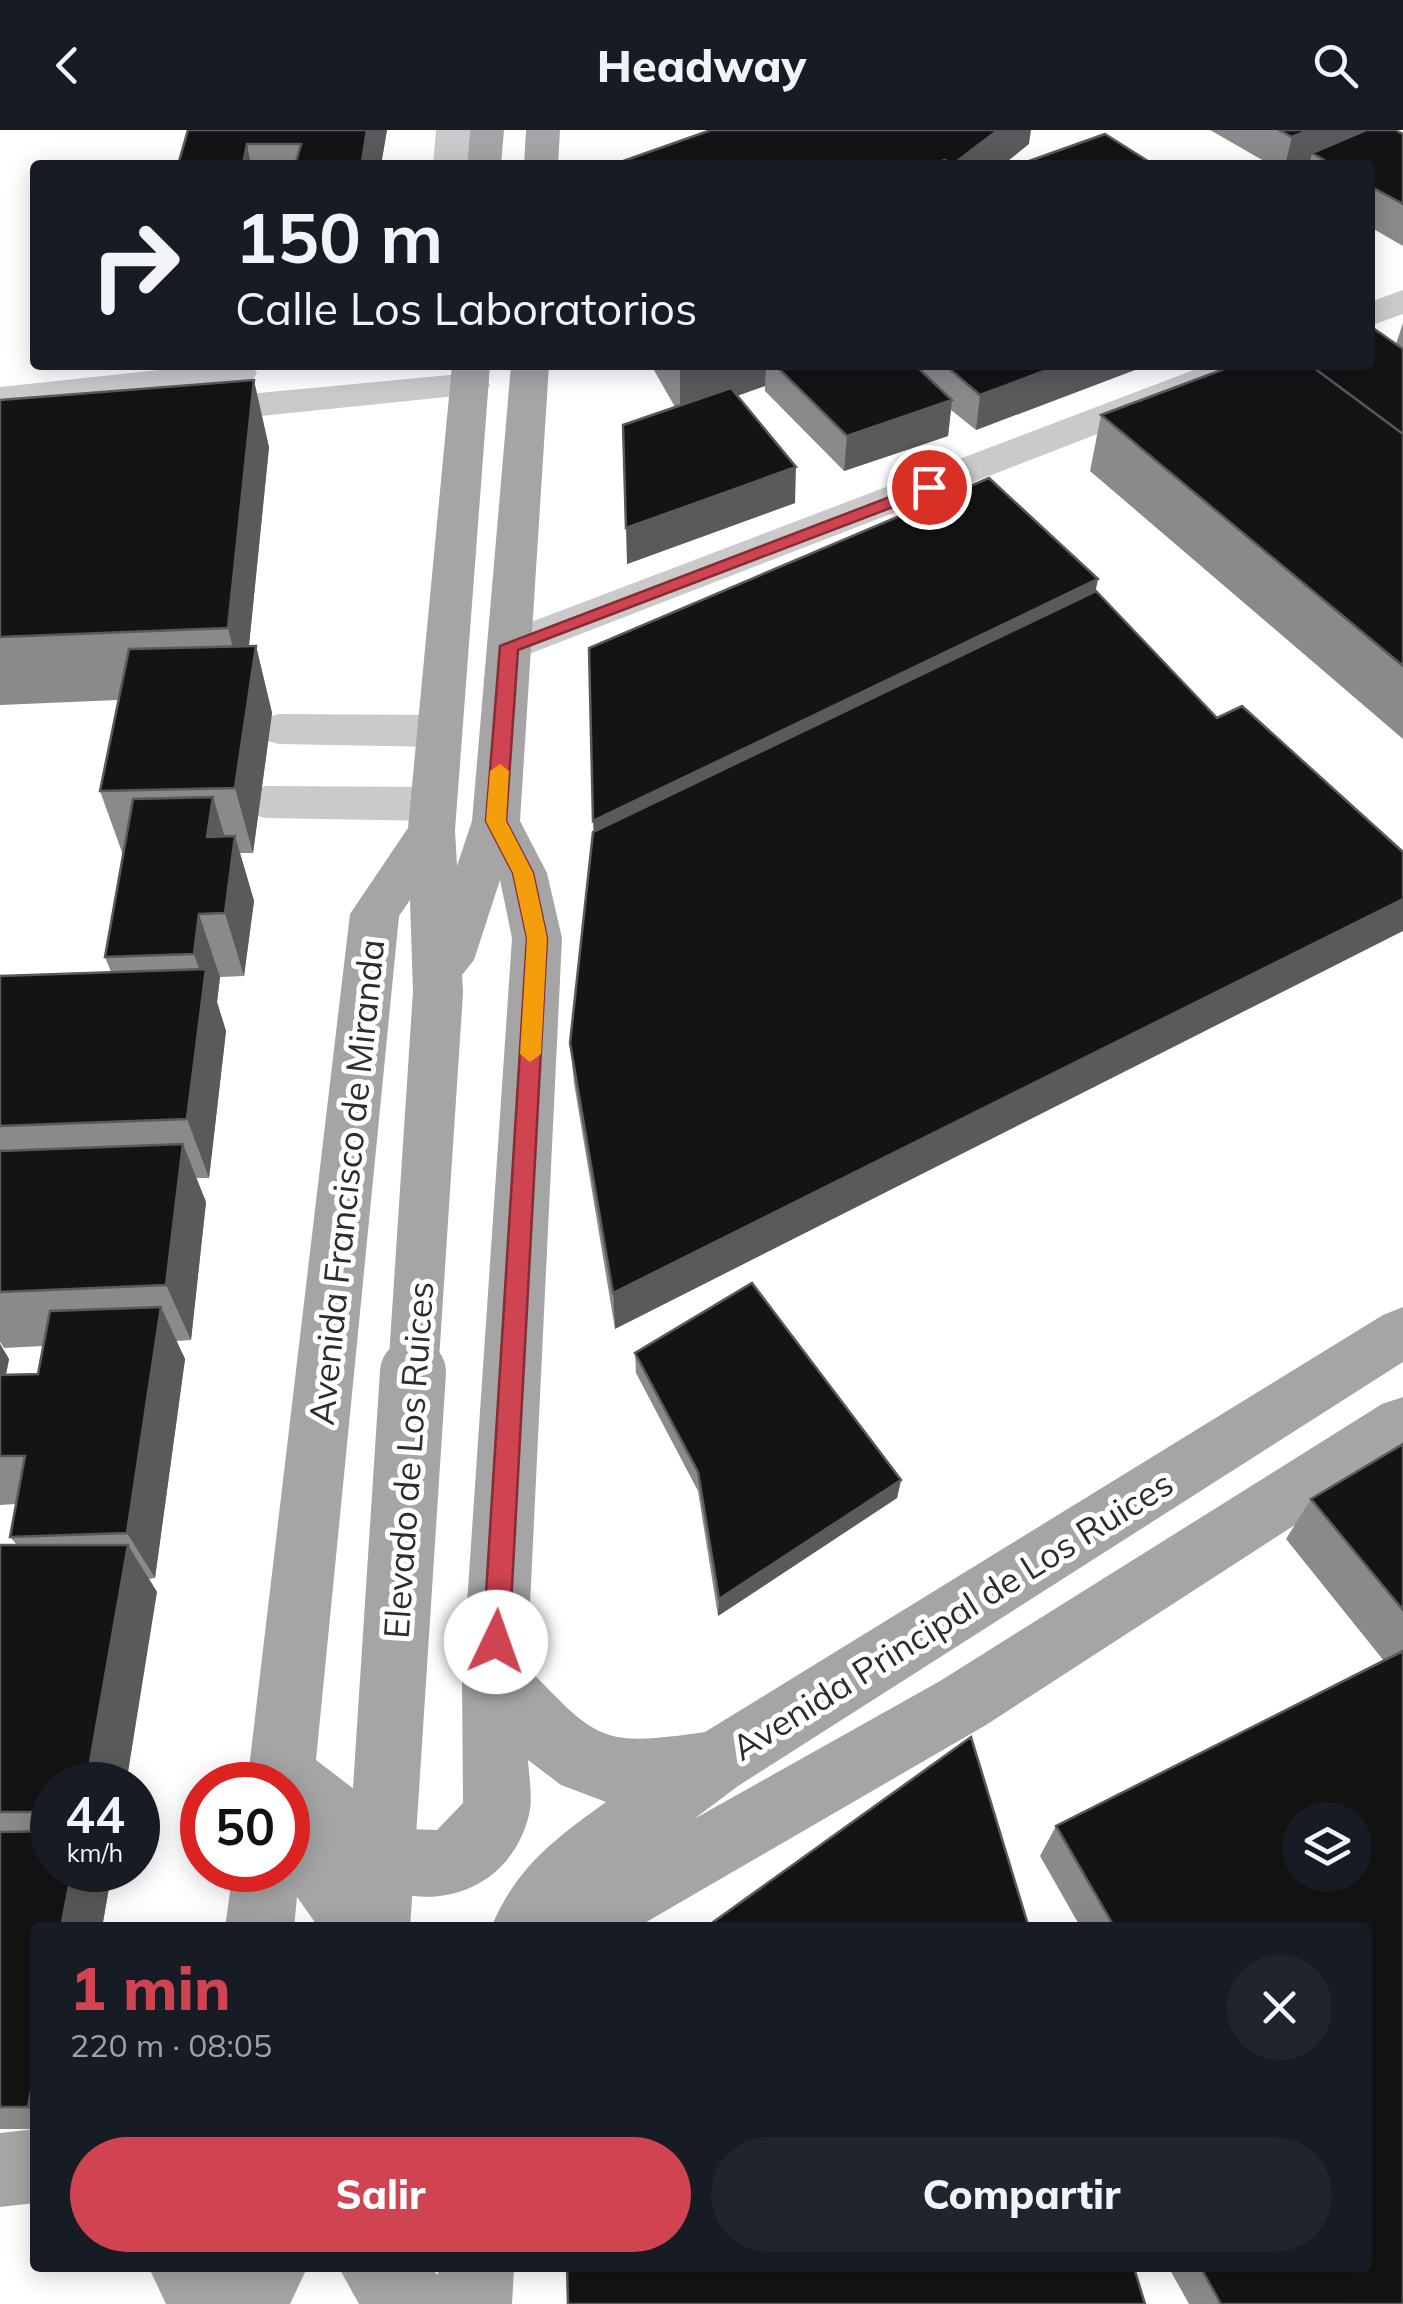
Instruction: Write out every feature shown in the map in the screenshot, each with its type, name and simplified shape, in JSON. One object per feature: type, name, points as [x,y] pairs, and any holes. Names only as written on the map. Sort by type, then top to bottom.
[{"type":"main road","points":[[541,160],[543,130]]},
{"type":"main road","points":[[310,1803],[390,1860],[418,1865],[449,1864],[474,1844],[496,1813],[494,1678],[537,938],[523,873],[496,821],[530,370]]},
{"type":"main road","points":[[432,817],[471,375]]},
{"type":"main road","name":"Elevado de Los Ruices","points":[[377,1922],[438,992],[432,817]]},
{"type":"main road","name":"Avenida Francisco de Miranda","points":[[286,1762],[375,914],[432,817]]},
{"type":"main road","name":"Elevado de Los Ruices","points":[[438,992],[496,821]]},
{"type":"main road","name":"Avenida Principal de Los Ruices","points":[[529,1922],[564,1874],[715,1763],[1403,1332]]},
{"type":"main road","name":"Avenida Principal de Los Ruices","points":[[575,1922],[963,1703],[1403,1424]]},
{"type":"main road","points":[[494,1678],[552,1740],[589,1768],[626,1775],[715,1763]]},
{"type":"main road","points":[[310,1846],[326,1884],[361,1922]]},
{"type":"main road","points":[[260,1922],[265,1892]]},
{"type":"main road","points":[[0,2170],[30,2167]]},
{"type":"main road","points":[[190,2272],[210,2304]]},
{"type":"main road","points":[[245,2304],[266,2272]]},
{"type":"main road","points":[[353,2304],[355,2272]]},
{"type":"main road","points":[[381,2272],[414,2304]]},
{"type":"main road","points":[[409,2272],[414,2304]]},
{"type":"main road","points":[[474,2304],[476,2272]]},
{"type":"street","points":[[450,160],[453,130]]},
{"type":"street","points":[[1375,313],[1403,302]]},
{"type":"street","points":[[0,398],[270,370]]},
{"type":"street","points":[[282,370],[323,396]]},
{"type":"street","points":[[509,646],[1229,370]]},
{"type":"street","points":[[0,433],[471,375]]},
{"type":"street","points":[[279,729],[438,731]]},
{"type":"street","points":[[266,802],[432,817]]},
{"type":"building","points":[[188,130],[367,130],[362,160],[297,160],[301,144],[247,144],[244,160],[179,160]]},
{"type":"building","points":[[711,130],[998,130],[959,160],[626,160]]},
{"type":"building","points":[[1279,130],[1309,130],[1292,137]]},
{"type":"building","points":[[1366,130],[1395,130],[1403,134],[1403,204],[1375,189],[1375,160],[1324,160],[1312,153]]},
{"type":"building","points":[[1105,134],[1146,160],[1032,160]]},
{"type":"building","points":[[1375,329],[1403,349],[1403,434],[1317,370],[1375,370]]},
{"type":"building","points":[[780,370],[920,370],[952,400],[847,436]]},
{"type":"building","points":[[951,370],[1047,370],[980,395]]},
{"type":"building","points":[[1222,370],[1317,370],[1403,434],[1403,666],[1101,415]]},
{"type":"building","points":[[254,380],[228,628],[0,637],[0,400]]},
{"type":"building","points":[[731,388],[796,467],[626,528],[623,425]]},
{"type":"building","points":[[989,478],[1098,579],[593,821],[589,648]]},
{"type":"building","points":[[1096,591],[1217,718],[1242,706],[1403,852],[1403,899],[613,1293],[570,1043],[593,832]]},
{"type":"building","points":[[256,646],[235,788],[100,791],[129,649]]},
{"type":"building","points":[[213,797],[207,837],[235,836],[225,913],[199,914],[194,954],[105,957],[133,799]]},
{"type":"building","points":[[206,969],[187,1119],[0,1126],[0,976]]},
{"type":"building","points":[[183,1144],[166,1285],[0,1292],[0,1151]]},
{"type":"building","points":[[752,1283],[901,1480],[719,1599],[698,1472],[635,1353]]},
{"type":"building","points":[[161,1307],[127,1533],[10,1537],[25,1456],[0,1456],[0,1375],[38,1374],[50,1311]]},
{"type":"building","points":[[1403,1444],[1403,1610],[1311,1499]]},
{"type":"building","points":[[0,1545],[128,1545],[90,1762],[30,1762],[30,1812],[0,1812]]},
{"type":"building","points":[[1403,1651],[1403,2304],[1221,2304],[1203,2272],[1372,2272],[1372,1922],[1112,1922],[1056,1826]]},
{"type":"building","points":[[971,1737],[1027,1922],[713,1922]]},
{"type":"building","points":[[30,1831],[30,1892],[68,1892],[62,1922],[30,1922],[30,2096],[28,2107],[0,2107],[0,1832]]},
{"type":"building","points":[[567,2272],[1135,2272],[1145,2304],[568,2304]]},
{"type":"slow traffic","points":[[500,771],[496,821],[523,873],[537,938],[530,1054]]},
{"type":"route","points":[[496,1642],[537,938],[523,873],[496,821],[509,646],[929,487]]}]
